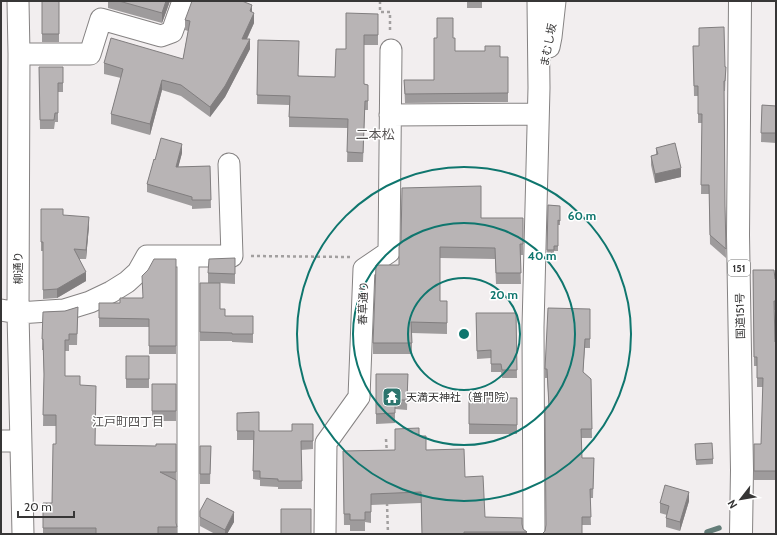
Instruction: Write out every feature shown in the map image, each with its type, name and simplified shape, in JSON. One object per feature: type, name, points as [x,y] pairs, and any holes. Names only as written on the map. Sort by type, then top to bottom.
[{"type":"highway","name":"国道151号","points":[[740,1],[738,235],[742,470],[741,534]]},
{"type":"street","name":"柳通り","points":[[18,1],[19,54],[9,311],[11,441],[23,534]]},
{"type":"street","points":[[19,54],[90,54],[103,10],[162,36],[172,32],[183,1]]},
{"type":"street","points":[[534,534],[533,327],[539,88],[538,1]]},
{"type":"street","name":"まむし坂","points":[[539,88],[551,38],[555,1]]},
{"type":"street","name":"春草通り","points":[[325,534],[326,443],[360,397],[364,269],[388,252],[391,50]]},
{"type":"street","points":[[390,115],[538,114]]},
{"type":"street","points":[[9,311],[64,310],[90,302],[127,282],[138,272],[147,256],[232,256],[229,164]]},
{"type":"street","points":[[188,256],[188,534]]},
{"type":"path","points":[[380,1],[380,12],[390,12],[391,50]]},
{"type":"path","points":[[232,256],[380,257]]},
{"type":"path","points":[[386,438],[387,454]]},
{"type":"path","points":[[387,502],[388,534]]},
{"type":"building","points":[[42,1],[59,1],[59,34],[42,34]]},
{"type":"building","points":[[119,1],[166,1],[162,13]]},
{"type":"building","points":[[192,1],[242,1],[252,5],[250,11],[254,13],[242,39],[250,39],[225,86],[210,107],[181,85],[162,80],[150,124],[111,114],[123,69],[104,63],[111,38],[183,59],[190,21],[185,20]]},
{"type":"building","points":[[346,13],[378,14],[378,35],[364,35],[364,84],[368,85],[368,101],[365,101],[363,153],[347,152],[348,119],[289,117],[290,96],[257,95],[258,40],[299,41],[298,76],[335,77],[336,49],[346,49]]},
{"type":"building","points":[[437,18],[453,18],[453,38],[455,38],[455,51],[485,51],[485,46],[500,46],[500,57],[508,57],[508,93],[405,94],[404,80],[434,80],[434,38],[437,38]]},
{"type":"building","points":[[724,27],[726,67],[724,81],[726,249],[710,235],[709,185],[701,185],[702,114],[698,114],[698,86],[694,86],[693,46],[699,46],[699,28]]},
{"type":"building","points":[[39,67],[63,67],[63,83],[58,83],[58,113],[55,113],[54,120],[40,120]]},
{"type":"building","points":[[762,105],[776,106],[776,133],[761,133]]},
{"type":"building","points":[[161,138],[182,144],[176,167],[210,166],[211,200],[192,200],[192,197],[147,184]]},
{"type":"building","points":[[675,143],[681,168],[655,174],[651,156],[658,154],[656,148]]},
{"type":"building","points":[[481,186],[481,218],[523,218],[523,244],[520,244],[521,273],[496,273],[495,248],[440,247],[440,301],[447,301],[447,323],[411,322],[412,343],[373,343],[376,265],[399,265],[402,188]]},
{"type":"building","points":[[548,205],[560,206],[560,221],[558,220],[558,246],[554,246],[554,250],[547,250]]},
{"type":"building","points":[[41,209],[63,209],[63,215],[89,217],[86,250],[74,249],[86,272],[57,289],[43,290]]},
{"type":"building","points":[[235,258],[235,274],[208,273],[209,259]]},
{"type":"building","points":[[154,259],[176,259],[176,346],[149,346],[149,319],[99,318],[99,303],[120,303],[120,298],[143,298],[142,276],[148,270]]},
{"type":"building","points":[[753,270],[774,270],[776,279],[776,301],[774,301],[776,343],[776,471],[754,471],[754,444],[761,444],[763,378],[757,378],[757,357],[754,357]]},
{"type":"building","points":[[200,283],[220,283],[220,309],[225,309],[225,316],[253,316],[253,334],[200,332]]},
{"type":"building","points":[[78,307],[77,334],[69,334],[69,340],[65,340],[65,376],[80,376],[80,385],[96,386],[95,445],[156,446],[156,444],[176,444],[176,472],[160,472],[176,480],[177,527],[158,527],[158,534],[96,534],[96,528],[43,528],[43,503],[52,503],[53,444],[56,444],[56,415],[43,415],[43,312],[65,311]]},
{"type":"building","points":[[548,308],[590,309],[590,339],[585,339],[583,372],[591,379],[592,429],[581,429],[582,458],[594,458],[593,489],[590,489],[591,517],[582,517],[582,534],[542,534],[545,531],[546,525],[545,407],[549,407],[547,369],[545,369]]},
{"type":"building","points":[[476,313],[516,313],[517,370],[502,370],[501,364],[491,364],[491,350],[477,351]]},
{"type":"building","points":[[126,356],[149,356],[149,379],[126,379]]},
{"type":"building","name":"天満天神社（普門院）","points":[[376,374],[408,374],[407,400],[395,400],[395,413],[376,414]]},
{"type":"building","points":[[152,384],[176,384],[176,411],[152,411]]},
{"type":"building","points":[[469,398],[517,398],[517,425],[469,424]]},
{"type":"building","points":[[259,412],[259,431],[292,431],[292,424],[313,424],[313,441],[301,441],[302,481],[278,481],[278,479],[260,478],[260,471],[253,471],[254,431],[237,431],[237,413]]},
{"type":"building","points":[[419,428],[419,436],[426,436],[426,450],[464,449],[465,477],[483,476],[485,517],[522,518],[523,529],[527,532],[422,534],[421,492],[371,494],[371,512],[365,512],[365,520],[350,520],[350,514],[344,514],[343,451],[395,450],[395,429]]},
{"type":"building","points":[[712,443],[713,459],[696,460],[695,444]]},
{"type":"building","points":[[200,446],[211,446],[210,474],[200,474]]},
{"type":"building","points":[[665,485],[689,492],[680,522],[666,518],[669,506],[660,503]]},
{"type":"building","points":[[207,498],[234,512],[225,530],[200,517],[200,511]]},
{"type":"building","points":[[281,509],[311,509],[311,534],[281,534]]},
{"type":"waterway","points":[[707,534],[707,532],[719,528]]},
{"type":"place","name":"天満天神社（普門院）","points":[[392,397]]},
{"type":"district","name":"二本松","points":[[375,134]]},
{"type":"district","name":"江戸町四丁目","points":[[128,422]]}]
